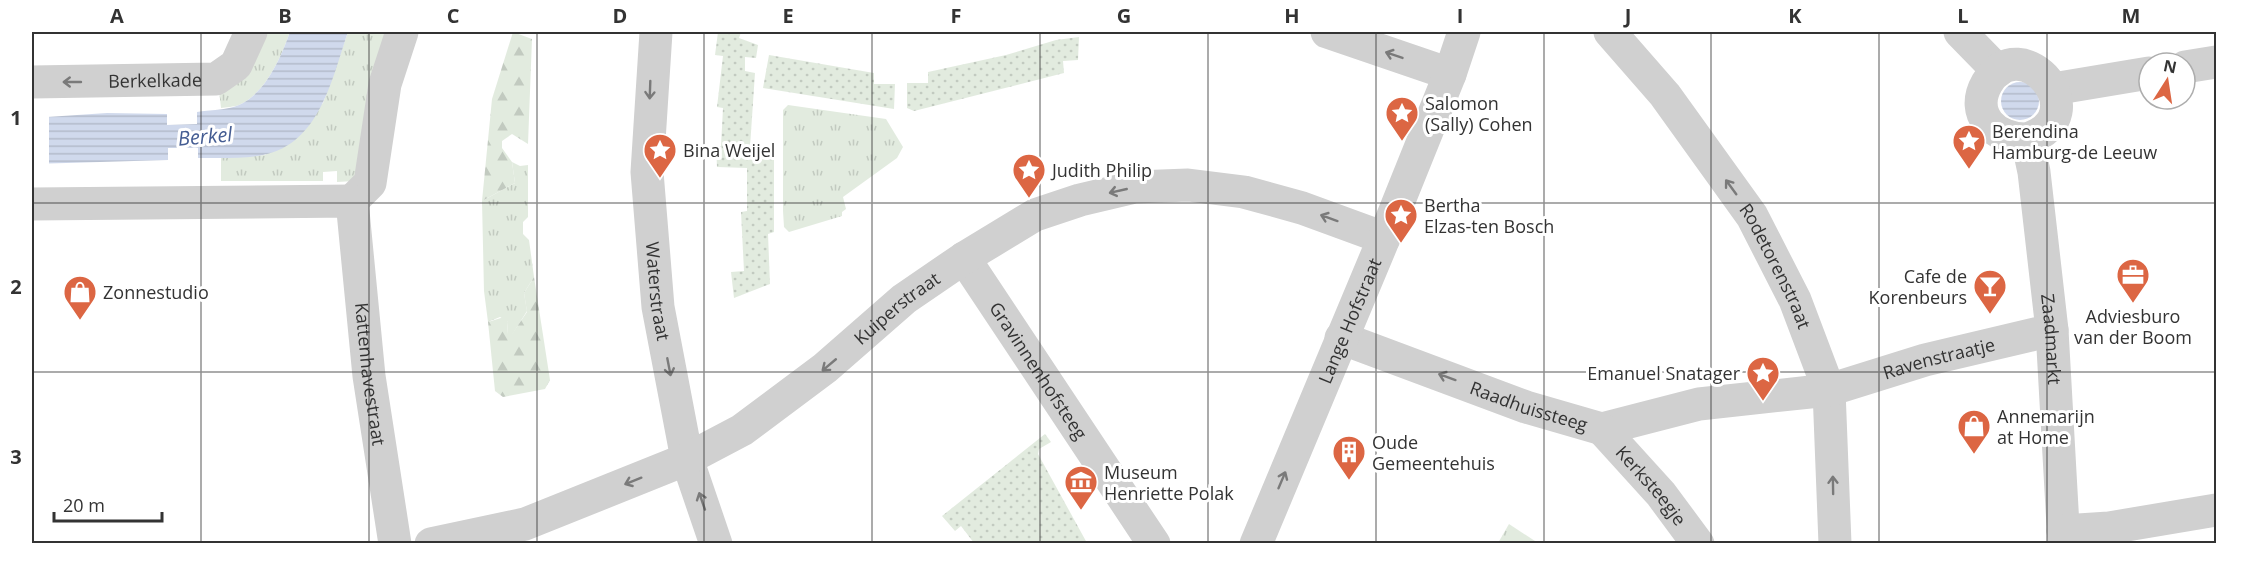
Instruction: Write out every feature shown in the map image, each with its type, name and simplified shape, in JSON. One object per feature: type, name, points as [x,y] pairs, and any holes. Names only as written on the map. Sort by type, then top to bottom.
[{"type":"street","name":"Berkelkade","points":[[32,82],[216,79],[236,65],[251,32]]},
{"type":"street","points":[[32,204],[352,201],[370,183],[385,84],[402,32]]},
{"type":"street","name":"Waterstraat","points":[[656,32],[647,172],[657,307],[687,459],[716,543]]},
{"type":"street","points":[[1327,32],[1450,74]]},
{"type":"street","name":"Lange Hofstraat","points":[[1258,539],[1384,238],[1450,74],[1464,32]]},
{"type":"street","name":"Rodetorenstraat","points":[[1610,32],[1665,95],[1752,216],[1796,300],[1829,390],[1835,543]]},
{"type":"street","points":[[1960,32],[1998,71]]},
{"type":"street","points":[[2197,65],[2217,62]]},
{"type":"street","points":[[2019,65],[2030,66],[2048,79],[2054,88],[2056,99],[2052,120],[2037,135],[2027,139],[2004,137],[1994,130],[1982,111],[1984,88],[1998,71],[2019,65]]},
{"type":"street","points":[[2054,88],[2137,75]]},
{"type":"street","name":"Zaadmarkt","points":[[2027,139],[2034,172],[2052,330],[2064,537]]},
{"type":"street","name":"Kuiperstraat","points":[[431,543],[525,524],[687,459],[742,430],[825,368],[904,298],[1035,215],[1080,200],[1135,187],[1188,185],[1244,192],[1302,208],[1384,238]]},
{"type":"street","name":"Kattenhavestraat","points":[[352,201],[369,376],[395,543]]},
{"type":"street","name":"Gravinnenhofsteeg","points":[[964,258],[1154,543]]},
{"type":"street","name":"Ravenstraatje","points":[[1829,390],[1925,360],[2052,330]]},
{"type":"street","name":"Raadhuissteeg","points":[[1341,338],[1526,407],[1602,429],[1699,404],[1829,390]]},
{"type":"street","name":"Kerksteegje","points":[[1602,429],[1661,494],[1698,543]]},
{"type":"street","points":[[2064,537],[2217,510]]},
{"type":"green space","points":[[261,32],[290,32],[277,63],[257,92],[239,105],[221,108],[219,90]]},
{"type":"green space","points":[[348,32],[388,32],[354,181],[337,182],[337,171],[323,172],[323,181],[221,181],[221,158],[265,155],[323,103]]},
{"type":"green space","points":[[513,32],[532,39],[528,144],[512,134],[502,141],[502,148],[512,162],[515,183],[482,201],[492,99]]},
{"type":"green space","points":[[718,32],[741,32],[739,38],[758,45],[756,58],[745,57],[745,71],[755,73],[750,147],[774,148],[774,232],[768,234],[770,284],[734,298],[731,272],[744,271],[741,212],[747,211],[747,168],[717,167],[716,146],[721,146],[723,108],[717,107],[723,56],[715,55]]},
{"type":"green space","points":[[1079,37],[1078,60],[1063,61],[1064,73],[914,111],[907,108],[907,83],[928,83],[928,72],[1006,55],[1056,40]]},
{"type":"green space","points":[[769,55],[874,73],[874,84],[895,84],[894,109],[763,88]]},
{"type":"green space","points":[[788,105],[886,119],[903,147],[897,158],[843,197],[846,209],[842,212],[842,216],[789,232],[784,227],[783,211],[783,110]]},
{"type":"green space","points":[[512,162],[520,166],[528,165],[528,217],[523,222],[523,234],[529,240],[534,277],[524,293],[527,311],[512,335],[507,334],[508,322],[500,317],[488,322],[484,291],[482,201],[515,183]]},
{"type":"green space","points":[[534,277],[550,380],[545,389],[503,397],[495,391],[488,322],[504,317],[508,322],[507,334],[512,334],[527,312],[524,293]]},
{"type":"green space","points":[[1045,434],[1051,442],[1039,449],[1038,454],[1087,543],[974,543],[961,526],[955,531],[942,516]]},
{"type":"green space","points":[[1509,524],[1538,543],[1498,543]]},
{"type":"water","name":"Berkel","points":[[290,32],[348,32],[321,107],[298,138],[282,148],[263,155],[239,158],[198,158],[198,148],[168,148],[168,160],[32,164],[32,118],[107,113],[167,114],[167,125],[197,124],[197,112],[239,105],[249,99],[265,83],[277,63]]},
{"type":"water","points":[[2020,82],[2034,87],[2039,101],[2034,115],[2020,120],[2006,115],[2001,101],[2006,87]]},
{"type":"pier","points":[[49,114],[49,166],[32,167],[32,115]]},
{"type":"place","name":"Salomon (Sally) Cohen","points":[[1402,142]]},
{"type":"place","name":"Berendina Hamburg-de Leeuw","points":[[1969,170]]},
{"type":"place","name":"Bina Weijel","points":[[660,179]]},
{"type":"place","name":"Judith Philip","points":[[1029,199]]},
{"type":"place","name":"Bertha Elzas-ten Bosch","points":[[1401,244]]},
{"type":"place","name":"Adviesburo van der Boom","points":[[2133,304]]},
{"type":"place","name":"Cafe de Korenbeurs","points":[[1990,315]]},
{"type":"place","name":"Zonnestudio","points":[[80,321]]},
{"type":"place","name":"Emanuel Snatager","points":[[1763,402]]},
{"type":"place","name":"Annemarijn at Home","points":[[1974,455]]},
{"type":"place","name":"Oude Gemeentehuis","points":[[1349,481]]},
{"type":"place","name":"Museum Henriette Polak","points":[[1081,511]]}]
